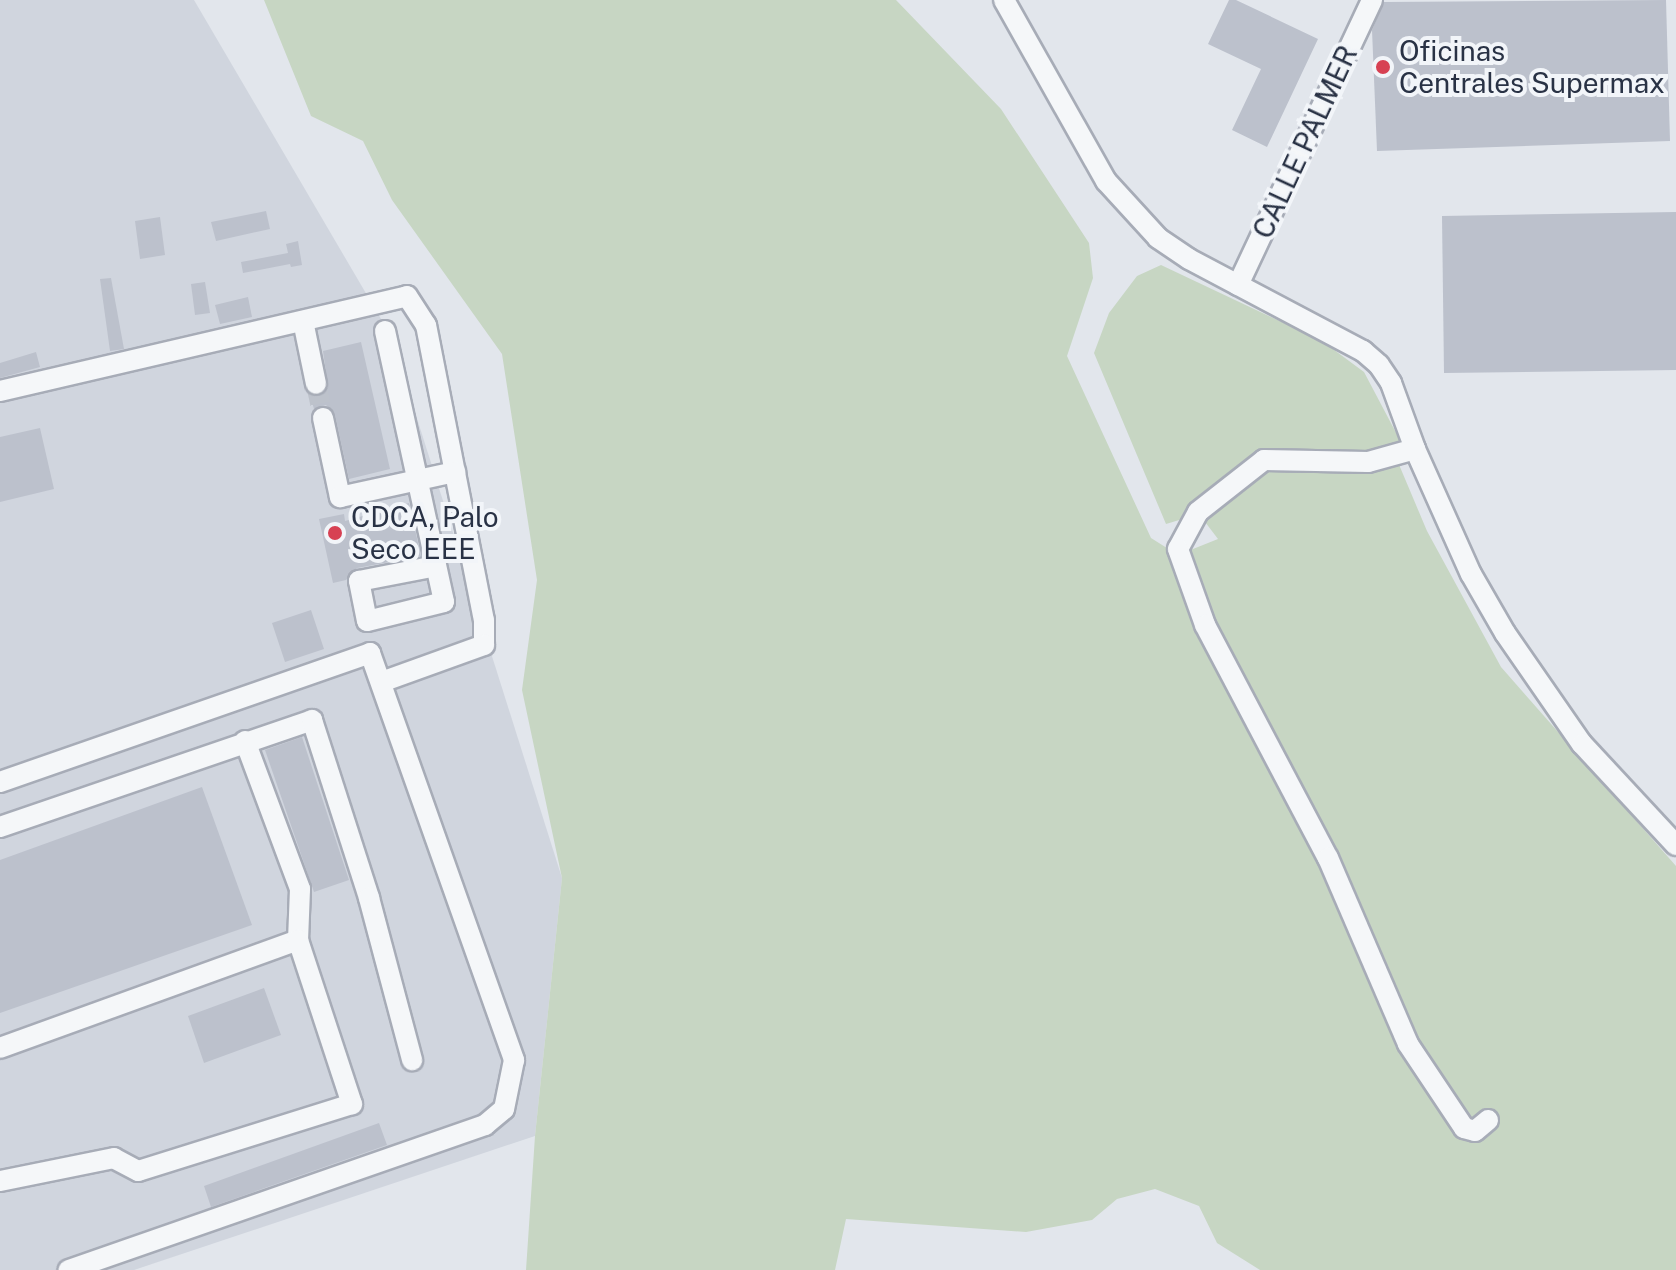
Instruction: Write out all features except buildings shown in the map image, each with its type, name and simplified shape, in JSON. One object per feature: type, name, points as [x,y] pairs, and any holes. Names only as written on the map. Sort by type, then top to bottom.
[{"type":"street","points":[[1004,0],[1115,192],[1158,238],[1238,285],[1363,351],[1379,365],[1391,383],[1415,449],[1471,574],[1505,633],[1582,744],[1676,845]]},
{"type":"street","name":"CALLE PALMER","points":[[1238,285],[1372,0]]},
{"type":"street","points":[[0,391],[407,296],[426,325],[484,620],[484,645],[381,682]]},
{"type":"street","points":[[303,321],[316,384]]},
{"type":"street","points":[[385,331],[436,566]]},
{"type":"street","points":[[323,418],[340,497],[455,472]]},
{"type":"street","points":[[1415,449],[1368,462],[1264,460],[1198,512],[1178,549],[1205,625],[1328,858],[1408,1044],[1464,1128],[1475,1131],[1488,1120]]},
{"type":"street","points":[[0,782],[370,653],[514,1060],[504,1109],[485,1125],[69,1270]]},
{"type":"street","points":[[0,827],[312,720],[369,898],[412,1060]]},
{"type":"street","points":[[0,1181],[114,1158],[138,1171],[352,1104],[298,940],[300,889],[245,741]]},
{"type":"street","points":[[0,1048],[298,940]]},
{"type":"shaded area","points":[[0,0],[194,0],[391,336],[562,878],[535,1136],[134,1270],[0,1270]]},
{"type":"green space","points":[[264,0],[896,0],[1001,109],[1089,243],[1093,278],[1067,356],[1151,538],[1178,555],[1218,539],[1199,514],[1166,524],[1094,353],[1109,313],[1137,276],[1161,265],[1322,341],[1364,372],[1402,444],[1400,467],[1427,531],[1501,667],[1676,866],[1676,1270],[1260,1270],[1217,1243],[1199,1206],[1155,1189],[1117,1199],[1092,1220],[1026,1232],[846,1219],[835,1270],[526,1270],[535,1136],[562,878],[522,690],[537,580],[502,354],[392,200],[363,141],[311,116]]},
{"type":"tunnel","points":[[316,384],[323,418]]},
{"type":"place","name":"Oficinas Centrales Supermax","points":[[1383,67]]},
{"type":"place","name":"CDCA, Palo Seco EEE","points":[[335,533]]}]
